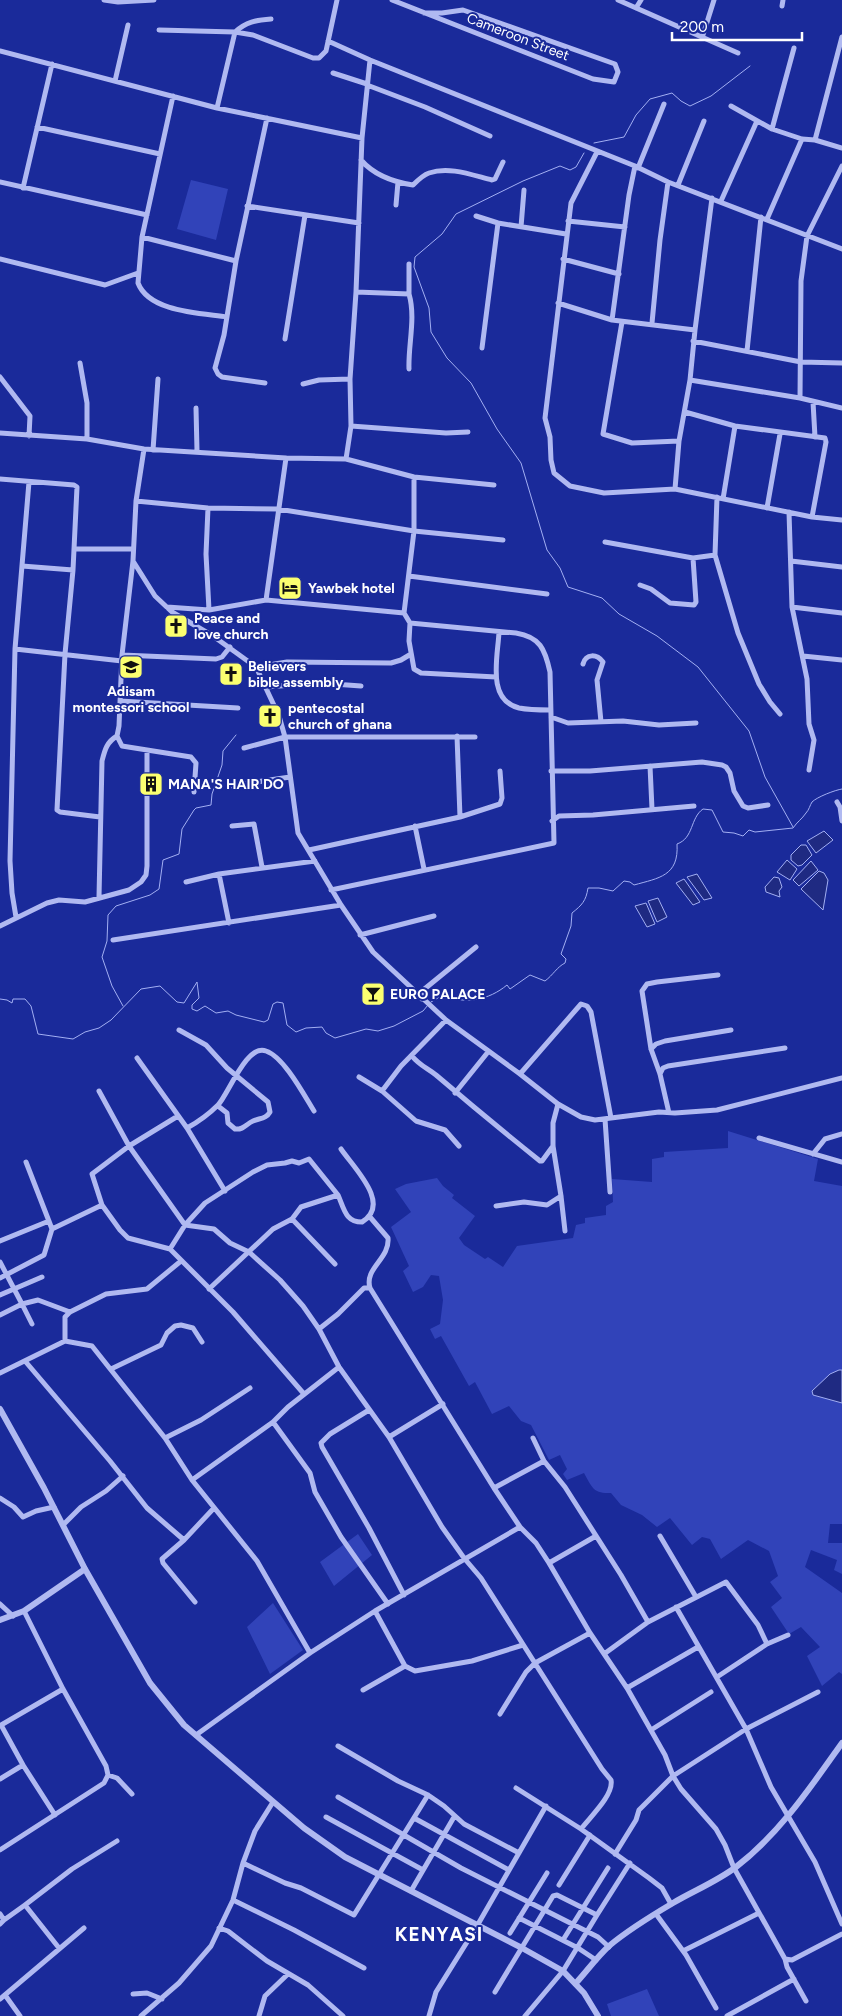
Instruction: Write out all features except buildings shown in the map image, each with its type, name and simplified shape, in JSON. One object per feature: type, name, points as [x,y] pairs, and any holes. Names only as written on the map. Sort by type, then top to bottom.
[{"type":"street","points":[[104,0],[118,2],[154,0]]},
{"type":"street","points":[[159,30],[235,32],[253,36],[313,58],[323,55],[337,0]]},
{"type":"street","name":"Cameroon Street","points":[[392,0],[593,79],[614,82],[617,77],[618,68],[615,64],[463,10],[442,13],[424,12]]},
{"type":"street","points":[[618,0],[738,53]]},
{"type":"street","points":[[636,8],[641,0]]},
{"type":"street","points":[[702,38],[714,0]]},
{"type":"street","points":[[217,108],[235,32],[252,22],[271,19]]},
{"type":"street","points":[[115,81],[128,25]]},
{"type":"street","points":[[815,140],[842,37]]},
{"type":"street","points":[[328,41],[370,60],[637,167],[668,182],[842,249]]},
{"type":"street","points":[[772,129],[794,48]]},
{"type":"street","points":[[0,51],[217,108],[362,138]]},
{"type":"street","points":[[346,459],[351,426],[350,379],[356,292],[362,138],[370,60]]},
{"type":"street","points":[[23,188],[52,64]]},
{"type":"street","points":[[333,73],[425,107],[490,136]]},
{"type":"street","points":[[173,96],[142,237],[138,283],[140,288],[152,299],[170,308],[227,317]]},
{"type":"street","points":[[612,320],[625,227],[637,167],[664,104]]},
{"type":"street","points":[[731,106],[772,129],[802,140],[815,140],[842,148]]},
{"type":"street","points":[[265,383],[222,376],[218,374],[215,368],[227,317],[247,206],[267,118]]},
{"type":"street","points":[[678,185],[704,121]]},
{"type":"street","points":[[721,201],[757,121]]},
{"type":"street","points":[[37,127],[160,154]]},
{"type":"street","points":[[767,220],[802,140]]},
{"type":"street","points":[[597,152],[573,196],[566,234],[544,418],[550,437],[551,460],[554,473],[570,486],[604,493],[675,488],[812,517],[842,520]]},
{"type":"street","points":[[362,160],[371,170],[398,182],[413,185],[427,173],[447,170],[492,180],[496,179],[504,162]]},
{"type":"street","points":[[800,398],[801,281],[807,236],[842,166]]},
{"type":"street","points":[[0,182],[147,215]]},
{"type":"street","points":[[396,205],[398,182]]},
{"type":"street","points":[[652,323],[668,182]]},
{"type":"street","points":[[521,227],[524,190]]},
{"type":"street","points":[[675,488],[679,440],[690,380],[693,342],[712,198]]},
{"type":"street","points":[[247,206],[359,222]]},
{"type":"street","points":[[285,340],[305,215]]},
{"type":"street","points":[[476,216],[498,223],[566,234]]},
{"type":"street","points":[[746,352],[761,217]]},
{"type":"street","points":[[568,221],[625,227]]},
{"type":"street","points":[[482,348],[498,223]]},
{"type":"street","points":[[142,237],[236,262]]},
{"type":"street","points":[[0,259],[105,286],[138,273]]},
{"type":"street","points":[[563,259],[619,274]]},
{"type":"street","points":[[408,264],[412,329],[408,350],[409,370]]},
{"type":"street","points":[[356,292],[409,294]]},
{"type":"street","points":[[558,302],[612,320],[652,323],[695,330]]},
{"type":"street","points":[[622,322],[603,434],[632,443],[679,440]]},
{"type":"street","points":[[693,342],[801,362],[842,363]]},
{"type":"street","points":[[80,363],[87,403],[87,439]]},
{"type":"street","points":[[0,377],[30,416],[29,436]]},
{"type":"street","points":[[153,450],[158,379]]},
{"type":"street","points":[[303,384],[319,380],[350,379]]},
{"type":"street","points":[[690,380],[800,398],[842,408]]},
{"type":"street","points":[[813,402],[815,437]]},
{"type":"street","points":[[196,408],[197,451]]},
{"type":"street","points":[[685,412],[735,426],[780,434],[824,438],[826,442],[812,517]]},
{"type":"street","points":[[351,426],[446,433],[468,432]]},
{"type":"street","points":[[735,426],[720,498],[715,554],[748,661],[762,689],[780,714]]},
{"type":"street","points":[[0,433],[87,439],[153,450],[197,451],[286,458],[346,459],[414,477],[494,485]]},
{"type":"street","points":[[767,508],[780,434]]},
{"type":"street","points":[[144,449],[136,501],[133,561],[122,658],[117,736],[122,746],[191,757],[196,763],[194,792]]},
{"type":"street","points":[[266,600],[286,458]]},
{"type":"street","points":[[414,477],[414,531],[404,613],[410,623],[409,641],[414,669],[417,672],[496,677]]},
{"type":"street","points":[[0,479],[74,485],[77,487],[75,549],[65,654],[57,810],[100,817]]},
{"type":"street","points":[[16,917],[10,861],[15,650],[29,482]]},
{"type":"street","points":[[136,501],[208,508],[278,509],[414,531],[503,540]]},
{"type":"street","points":[[208,508],[206,554],[209,610]]},
{"type":"street","points":[[789,512],[792,608],[803,656],[808,688],[809,724],[814,740],[809,770]]},
{"type":"street","points":[[605,542],[693,558],[715,554]]},
{"type":"street","points":[[75,549],[133,549]]},
{"type":"street","points":[[640,585],[651,589],[670,603],[694,605],[696,602],[693,558]]},
{"type":"street","points":[[133,561],[146,585],[167,607],[230,647],[256,668],[279,716],[285,737],[298,833],[341,905],[373,952],[446,1020],[558,1104],[587,1119],[659,1112],[717,1110],[842,1078]]},
{"type":"street","points":[[790,561],[842,567]]},
{"type":"street","points":[[22,566],[73,570]]},
{"type":"street","points":[[409,576],[548,594]]},
{"type":"street","points":[[167,607],[209,610],[266,600],[404,613]]},
{"type":"street","points":[[792,608],[842,613]]},
{"type":"street","points":[[332,890],[424,869],[552,844],[555,838],[552,821],[550,672],[538,641],[528,635],[410,623]]},
{"type":"street","points":[[499,632],[496,677],[500,695],[508,703],[518,708],[550,710]]},
{"type":"street","points":[[15,650],[122,658],[216,658],[222,657],[230,647]]},
{"type":"street","points":[[256,668],[287,662],[391,662],[401,660],[411,654]]},
{"type":"street","points":[[583,664],[584,659],[589,656],[596,656],[603,662],[597,680],[601,722]]},
{"type":"street","points":[[803,656],[842,660]]},
{"type":"street","points":[[266,687],[320,684],[361,686]]},
{"type":"street","points":[[120,701],[238,708]]},
{"type":"street","points":[[551,717],[568,723],[623,721],[659,724],[696,723]]},
{"type":"street","points":[[99,897],[102,761],[110,740],[117,736]]},
{"type":"street","points":[[457,736],[460,817]]},
{"type":"street","points":[[244,748],[285,737],[475,737]]},
{"type":"street","points":[[0,926],[16,917],[59,900],[85,902],[129,890],[141,882],[146,875],[147,751]]},
{"type":"street","points":[[551,771],[590,771],[702,762],[722,765],[730,773],[734,791],[744,806],[748,808],[768,805]]},
{"type":"street","points":[[650,766],[652,808]]},
{"type":"street","points":[[309,850],[460,817],[500,804],[502,798],[500,771]]},
{"type":"street","points":[[230,786],[290,777]]},
{"type":"street","points":[[838,802],[842,821]]},
{"type":"street","points":[[552,821],[560,816],[694,806]]},
{"type":"street","points":[[552,811],[560,816]]},
{"type":"street","points":[[232,826],[254,824],[262,868]]},
{"type":"street","points":[[415,826],[424,869]]},
{"type":"street","points":[[186,882],[220,874],[315,861]]},
{"type":"street","points":[[220,874],[229,923]]},
{"type":"street","points":[[113,940],[341,905]]},
{"type":"street","points":[[360,935],[434,916]]},
{"type":"street","points":[[422,998],[422,991],[476,947]]},
{"type":"street","points":[[668,1113],[660,1074],[651,1049],[641,999],[642,991],[647,984],[718,975]]},
{"type":"street","points":[[520,1074],[581,1004],[588,1006],[591,1012],[608,1118],[610,1192]]},
{"type":"street","points":[[382,1092],[402,1066],[446,1020]]},
{"type":"street","points":[[179,1030],[206,1045],[235,1076],[268,1102],[270,1114],[252,1121],[242,1129],[235,1129],[228,1123],[227,1113],[218,1106]]},
{"type":"street","points":[[651,1049],[656,1044],[665,1041],[731,1030]]},
{"type":"street","points":[[660,1074],[663,1068],[668,1066],[785,1048]]},
{"type":"street","points":[[187,1128],[218,1106],[235,1076],[256,1052],[266,1051],[280,1062],[314,1110]]},
{"type":"street","points":[[455,1093],[488,1052]]},
{"type":"street","points":[[412,1056],[420,1065],[434,1073],[455,1093],[540,1162],[553,1146]]},
{"type":"street","points":[[137,1058],[187,1128],[225,1191]]},
{"type":"street","points":[[359,1076],[382,1092],[416,1121],[444,1130],[459,1146]]},
{"type":"street","points":[[99,1091],[129,1146],[185,1225],[214,1229],[230,1243],[249,1252],[280,1280],[303,1306],[319,1329],[339,1367],[389,1437],[418,1489],[464,1558],[480,1578],[602,1769],[611,1780],[611,1789],[604,1801],[581,1829]]},
{"type":"street","points":[[558,1104],[552,1123],[553,1146],[562,1196],[565,1231]]},
{"type":"street","points":[[178,1116],[129,1146],[92,1174],[102,1205],[128,1238],[170,1249],[233,1312],[304,1394]]},
{"type":"street","points":[[813,1154],[826,1139],[842,1134]]},
{"type":"street","points":[[759,1138],[842,1162]]},
{"type":"street","points":[[170,1249],[185,1225],[205,1203],[267,1165],[285,1164],[292,1161],[299,1163],[309,1159],[338,1195],[350,1219],[362,1222],[370,1217],[374,1207],[374,1199],[340,1149]]},
{"type":"street","points":[[0,1278],[44,1255],[52,1228],[26,1162]]},
{"type":"street","points":[[209,1289],[273,1229],[292,1219],[302,1207],[338,1195]]},
{"type":"street","points":[[496,1206],[524,1202],[547,1205],[562,1196]]},
{"type":"street","points":[[52,1228],[102,1205]]},
{"type":"street","points":[[319,1329],[367,1288],[373,1268],[383,1258],[388,1238],[370,1217]]},
{"type":"street","points":[[292,1219],[335,1264]]},
{"type":"street","points":[[0,1241],[49,1221]]},
{"type":"street","points":[[65,1341],[65,1318],[70,1312],[106,1294],[147,1289],[181,1261]]},
{"type":"street","points":[[0,1262],[32,1324]]},
{"type":"street","points":[[0,1295],[42,1278]]},
{"type":"street","points":[[367,1288],[443,1404],[494,1488],[520,1527],[536,1543],[590,1633],[627,1688],[681,1789],[716,1829],[734,1868],[785,1959],[806,2001]]},
{"type":"street","points":[[0,1315],[22,1304],[38,1300],[70,1312]]},
{"type":"street","points":[[111,1369],[161,1345],[167,1333],[175,1326],[181,1325],[193,1328],[202,1342]]},
{"type":"street","points":[[0,1373],[65,1341],[92,1346],[165,1438],[192,1480],[257,1561],[310,1653]]},
{"type":"street","points":[[25,1361],[123,1476],[147,1508],[184,1540]]},
{"type":"street","points":[[192,1480],[273,1422],[304,1394],[339,1367]]},
{"type":"street","points":[[165,1438],[201,1420],[250,1388]]},
{"type":"street","points":[[389,1437],[443,1404]]},
{"type":"street","points":[[0,1409],[54,1507],[85,1569],[150,1683],[174,1714],[304,1828],[345,1857],[563,1971],[576,1983],[598,2016]]},
{"type":"street","points":[[370,1410],[330,1434],[321,1443],[404,1595]]},
{"type":"street","points":[[273,1422],[310,1473],[315,1492],[341,1537],[388,1604]]},
{"type":"street","points":[[533,1438],[544,1461],[565,1487],[648,1622]]},
{"type":"street","points":[[494,1488],[544,1461]]},
{"type":"street","points":[[63,1525],[81,1507],[106,1491],[123,1476]]},
{"type":"street","points":[[0,1498],[14,1507],[23,1517],[36,1511],[54,1507]]},
{"type":"street","points":[[195,1602],[163,1563],[162,1559],[184,1540],[214,1508]]},
{"type":"street","points":[[196,1735],[310,1653],[375,1611],[520,1527]]},
{"type":"street","points":[[549,1564],[596,1536]]},
{"type":"street","points":[[660,1536],[696,1597]]},
{"type":"street","points":[[0,1620],[24,1612],[85,1569]]},
{"type":"street","points":[[604,1654],[648,1622],[724,1583],[728,1583],[758,1625],[766,1644]]},
{"type":"street","points":[[0,1604],[13,1616]]},
{"type":"street","points":[[676,1607],[746,1729],[771,1787],[815,1862],[842,1924]]},
{"type":"street","points":[[375,1611],[405,1666],[414,1671],[472,1661],[523,1644]]},
{"type":"street","points":[[0,1850],[104,1784],[108,1776],[106,1766],[63,1689],[24,1612]]},
{"type":"street","points":[[500,1714],[519,1681],[535,1663],[590,1633]]},
{"type":"street","points":[[717,1677],[766,1644],[788,1635]]},
{"type":"street","points":[[627,1688],[698,1647]]},
{"type":"street","points":[[362,1690],[405,1666]]},
{"type":"street","points":[[55,1815],[0,1725],[63,1689]]},
{"type":"street","points":[[651,1730],[711,1692]]},
{"type":"street","points":[[615,1854],[636,1820],[639,1810],[673,1776],[746,1729],[818,1692]]},
{"type":"street","points":[[576,1983],[609,1947],[656,1914],[734,1868],[773,1834],[789,1817],[842,1743]]},
{"type":"street","points":[[338,1746],[398,1782],[428,1795],[464,1824],[519,1853]]},
{"type":"street","points":[[836,1751],[842,1757]]},
{"type":"street","points":[[0,1780],[23,1765]]},
{"type":"street","points":[[108,1776],[117,1778],[132,1794]]},
{"type":"street","points":[[516,1788],[630,1863],[662,1888],[672,1904]]},
{"type":"street","points":[[243,1863],[285,1883],[301,1888],[354,1915],[394,1854],[428,1795]]},
{"type":"street","points":[[338,1797],[433,1852],[588,1932],[609,1947]]},
{"type":"street","points":[[141,2016],[179,1983],[211,1946],[233,1900],[243,1863],[255,1831],[273,1802]]},
{"type":"street","points":[[429,2016],[436,1992],[477,1926],[546,1806]]},
{"type":"street","points":[[411,1891],[454,1817]]},
{"type":"street","points":[[326,1818],[423,1870]]},
{"type":"street","points":[[414,1818],[509,1870]]},
{"type":"street","points":[[559,1885],[590,1835]]},
{"type":"street","points":[[0,1914],[2,1922],[72,1869],[117,1842]]},
{"type":"street","points":[[525,2016],[563,1971],[630,1863]]},
{"type":"street","points":[[563,1940],[608,1868]]},
{"type":"street","points":[[510,1933],[547,1873]]},
{"type":"street","points":[[495,1992],[555,1895],[597,1915]]},
{"type":"street","points":[[233,1900],[364,1968]]},
{"type":"street","points":[[25,1905],[59,1948]]},
{"type":"street","points":[[683,1950],[759,1913]]},
{"type":"street","points":[[656,1914],[683,1950],[716,2008]]},
{"type":"street","points":[[519,1918],[578,1948],[596,1960]]},
{"type":"street","points":[[0,1999],[84,1928]]},
{"type":"street","points":[[220,1928],[228,1931],[267,1961],[308,1985],[344,2016]]},
{"type":"street","points":[[785,1959],[790,1960],[842,1934]]},
{"type":"street","points":[[259,2016],[266,1996],[288,1974]]},
{"type":"street","points":[[728,2016],[794,1979]]},
{"type":"street","points":[[133,1994],[147,1993],[162,1999]]},
{"type":"street","points":[[5,1995],[20,2016]]},
{"type":"shaded area","points":[[191,180],[228,189],[216,240],[177,229]]},
{"type":"shaded area","points":[[824,831],[833,840],[816,853],[807,841]]},
{"type":"shaded area","points":[[801,845],[806,845],[812,855],[802,865],[798,866],[791,860],[791,855]]},
{"type":"shaded area","points":[[787,860],[797,869],[790,880],[777,872]]},
{"type":"shaded area","points":[[811,861],[818,870],[799,886],[793,880]]},
{"type":"shaded area","points":[[819,871],[824,873],[828,880],[823,910],[801,889]]},
{"type":"shaded area","points":[[697,874],[712,898],[704,900],[687,877]]},
{"type":"shaded area","points":[[774,877],[779,878],[782,887],[779,891],[780,897],[766,892],[765,887]]},
{"type":"shaded area","points":[[684,879],[700,902],[693,905],[676,883]]},
{"type":"shaded area","points":[[658,898],[667,917],[657,922],[648,901]]},
{"type":"shaded area","points":[[646,903],[655,924],[647,927],[635,906]]},
{"type":"shaded area","points":[[728,1131],[818,1159],[814,1181],[842,1186],[842,1370],[839,1370],[813,1395],[842,1403],[842,1524],[830,1524],[828,1543],[842,1543],[842,1574],[834,1570],[837,1560],[811,1550],[805,1567],[842,1593],[842,1674],[839,1672],[822,1686],[807,1656],[820,1647],[801,1627],[789,1634],[771,1607],[782,1598],[770,1582],[778,1576],[769,1551],[748,1540],[721,1559],[710,1539],[702,1537],[692,1545],[670,1518],[657,1527],[642,1515],[621,1505],[611,1493],[600,1492],[594,1489],[584,1473],[567,1480],[563,1474],[567,1469],[560,1455],[549,1460],[531,1425],[521,1421],[509,1406],[492,1414],[475,1382],[469,1386],[441,1336],[435,1339],[430,1329],[440,1324],[443,1300],[439,1276],[431,1275],[423,1287],[413,1292],[403,1271],[409,1266],[391,1227],[411,1212],[395,1189],[406,1184],[437,1178],[454,1195],[452,1198],[475,1216],[459,1238],[464,1245],[485,1259],[488,1257],[503,1267],[517,1246],[573,1238],[576,1225],[585,1223],[585,1218],[606,1215],[606,1206],[613,1202],[612,1179],[652,1182],[652,1159],[664,1157],[664,1152],[728,1148]]},
{"type":"shaded area","points":[[842,1370],[842,1403],[813,1395],[812,1391],[830,1374]]},
{"type":"shaded area","points":[[358,1534],[372,1555],[334,1586],[320,1562]]},
{"type":"shaded area","points":[[273,1603],[303,1650],[270,1674],[247,1627]]},
{"type":"shaded area","points":[[647,1989],[659,2016],[611,2016],[607,2004]]},
{"type":"waterway","points":[[594,143],[624,137],[636,115],[650,99],[672,93],[690,106],[711,96],[750,66]]},
{"type":"waterway","points":[[584,153],[576,167],[570,170],[560,166],[523,181],[456,214],[442,234],[415,257],[414,267],[429,308],[431,332],[447,358],[471,383],[497,429],[521,463],[547,550],[560,568],[568,587],[602,598],[619,614],[657,636],[698,667],[749,731],[765,777],[793,827]]},
{"type":"waterway","points":[[123,1006],[112,986],[102,957],[107,941],[108,915],[116,906],[150,895],[159,889],[163,860],[179,854],[182,829],[194,810],[211,805],[212,794],[222,765],[223,751],[236,735]]},
{"type":"waterway","points":[[431,1002],[443,995],[460,1000],[485,997],[507,985],[510,989],[530,975],[545,981],[565,963],[566,959],[561,954],[571,926],[572,913],[583,902],[588,888],[613,891],[624,881],[634,885],[666,874],[675,863],[677,844],[689,833],[696,817],[703,809],[712,810],[723,832],[743,836],[749,830],[755,832],[793,828],[807,812],[814,800],[842,789]]},
{"type":"waterway","points":[[0,999],[12,1003],[13,999],[25,999],[31,1006],[38,1034],[73,1039],[85,1032],[99,1028],[111,1020],[141,989],[160,986],[177,1002],[184,1003],[197,982],[199,998],[192,1005],[192,1009],[197,1011],[205,1006],[216,1013],[228,1011],[264,1022],[268,1020],[273,1004],[277,1002],[283,1003],[287,1025],[296,1032],[306,1028],[322,1027],[326,1033],[335,1038],[366,1029],[378,1031],[394,1026],[423,1011],[428,1005]]},
{"type":"place","name":"Yawbek hotel","points":[[290,588]]},
{"type":"place","name":"Peace and love church","points":[[176,626]]},
{"type":"place","name":"Adisam montessori school","points":[[131,667]]},
{"type":"place","name":"Believers bible assembly","points":[[231,674]]},
{"type":"place","name":"pentecostal church of ghana","points":[[270,716]]},
{"type":"place","name":"MANA'S HAIR DO","points":[[151,784]]},
{"type":"place","name":"EURO PALACE","points":[[373,994]]},
{"type":"district","name":"KENYASI","points":[[439,1934]]}]
